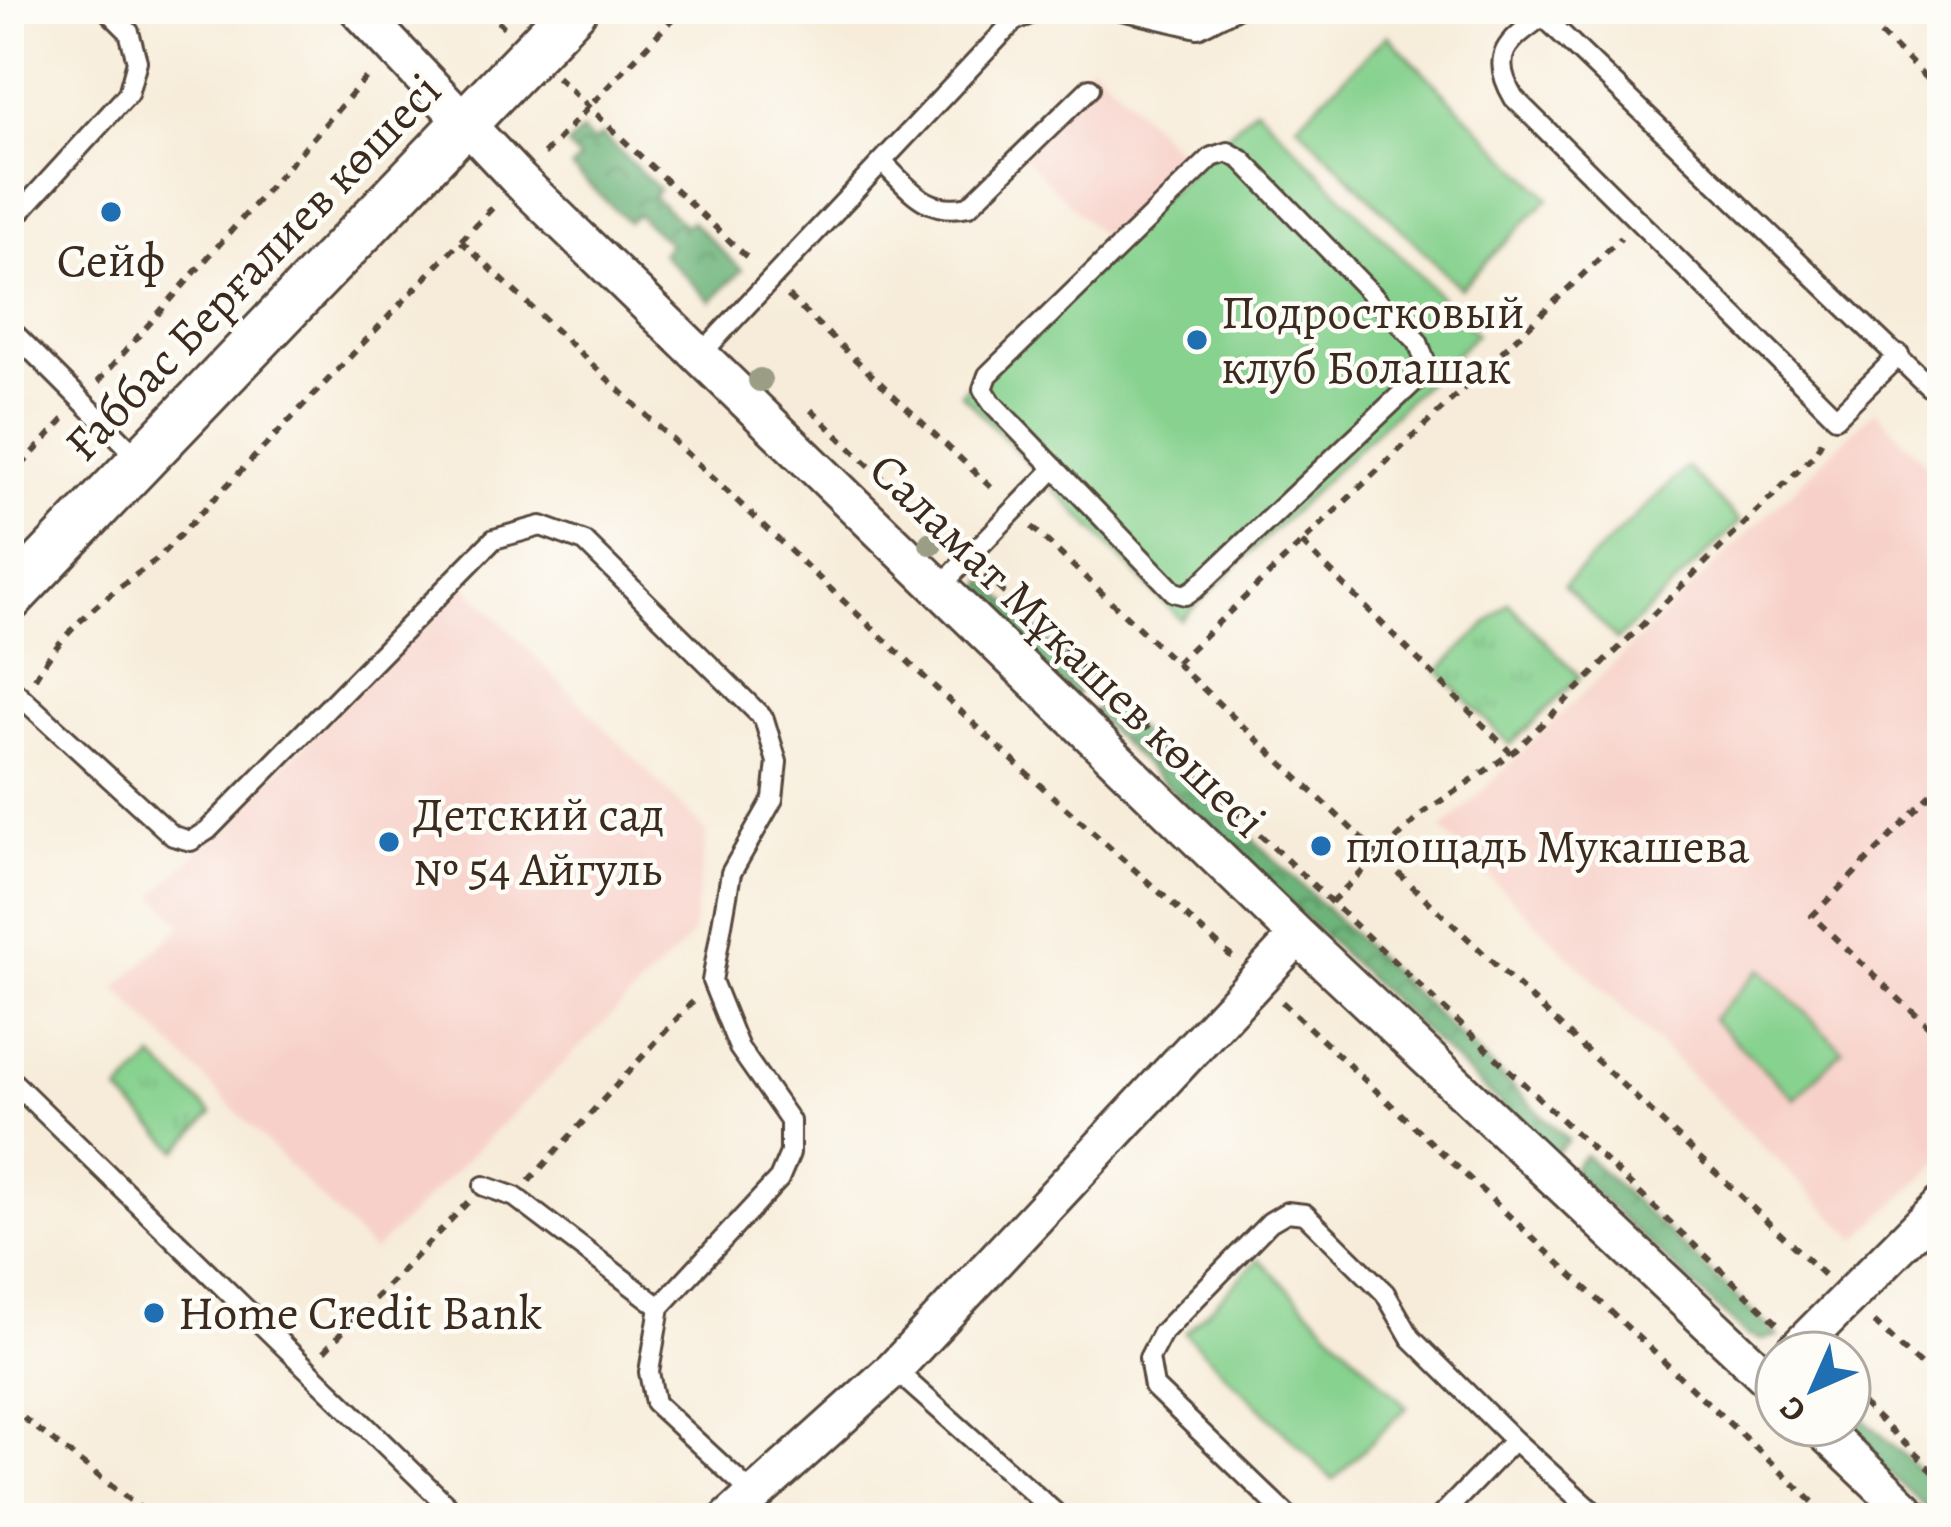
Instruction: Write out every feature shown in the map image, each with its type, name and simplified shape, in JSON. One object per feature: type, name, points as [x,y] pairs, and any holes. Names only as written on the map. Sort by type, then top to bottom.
[{"type":"street","name":"Саламат Мұқашев көшесі","points":[[358,9],[519,180],[1298,936],[1753,1339]]},
{"type":"street","name":"Ғаббас Берғалиев көшесі","points":[[9,599],[574,9]]},
{"type":"street","points":[[741,1506],[894,1369],[1298,936]]},
{"type":"street","points":[[1818,1329],[1942,1203]]},
{"type":"street","points":[[1843,1449],[1916,1518]]},
{"type":"lane","points":[[9,224],[128,94],[136,61],[129,32],[106,9]]},
{"type":"lane","points":[[701,354],[1014,15],[1042,9]]},
{"type":"lane","points":[[1117,9],[1198,28],[1235,9]]},
{"type":"lane","points":[[1898,355],[1836,417],[1514,98],[1502,77],[1502,56],[1514,36],[1543,12],[1898,355],[1929,387],[1942,372]]},
{"type":"lane","points":[[882,162],[924,202],[946,211],[969,206],[1090,88]]},
{"type":"lane","points":[[1228,152],[1242,160],[1418,342],[1425,361],[1416,380],[1196,590],[1184,595],[1174,592],[1055,468],[992,404],[983,389],[988,375],[1212,157],[1228,152]]},
{"type":"lane","points":[[9,328],[142,461]]},
{"type":"lane","points":[[940,587],[1055,468]]},
{"type":"lane","points":[[16,693],[173,836],[190,841],[208,830],[494,539],[541,526],[585,542],[764,719],[777,762],[773,799],[730,873],[712,981],[739,1048],[790,1121],[790,1153],[779,1179],[660,1307],[649,1372],[655,1403],[741,1506]]},
{"type":"lane","points":[[9,1078],[460,1518]]},
{"type":"lane","points":[[484,1186],[515,1197],[660,1307]]},
{"type":"lane","points":[[1290,1518],[1154,1388],[1149,1358],[1162,1333],[1270,1222],[1287,1212],[1305,1214],[1385,1293],[1411,1338],[1600,1518]]},
{"type":"lane","points":[[894,1369],[1061,1518]]},
{"type":"lane","points":[[1438,1518],[1514,1440]]},
{"type":"path","points":[[485,9],[1942,1386]]},
{"type":"path","points":[[16,693],[102,599],[155,561],[682,9]]},
{"type":"path","points":[[1855,9],[1942,95]]},
{"type":"path","points":[[9,478],[394,46]]},
{"type":"path","points":[[1176,663],[1639,221]]},
{"type":"path","points":[[461,241],[1830,1518]]},
{"type":"path","points":[[794,394],[1331,902],[1753,1335]]},
{"type":"path","points":[[1331,902],[1423,813],[1511,753],[1814,454],[1836,417]]},
{"type":"path","points":[[1302,542],[1511,753]]},
{"type":"path","points":[[1932,795],[1812,916],[1942,1040]]},
{"type":"path","points":[[515,1197],[712,981]]},
{"type":"path","points":[[308,1369],[484,1186]]},
{"type":"path","points":[[9,1407],[153,1518]]},
{"type":"path","points":[[1873,1414],[1942,1479]]},
{"type":"shaded area","points":[[1092,63],[1193,166],[1111,246],[1010,143]]},
{"type":"shaded area","points":[[1875,410],[1928,465],[1942,452],[1942,1158],[1857,1240],[1442,830]]},
{"type":"shaded area","points":[[464,584],[707,832],[692,936],[373,1252],[116,988],[183,925],[155,895]]},
{"type":"green space","points":[[1387,35],[1549,198],[1460,288],[1297,124]]},
{"type":"green space","points":[[1256,107],[1476,334],[1181,620],[961,393]]},
{"type":"green space","points":[[582,131],[594,142],[602,135],[659,189],[653,196],[685,226],[691,221],[742,270],[711,301],[662,253],[669,244],[637,214],[628,222],[572,168],[580,159],[567,146]]},
{"type":"green space","points":[[1687,467],[1740,522],[1617,640],[1564,585]]},
{"type":"green space","points":[[985,580],[1089,681],[1074,697],[985,609]]},
{"type":"green space","points":[[1508,603],[1580,677],[1510,745],[1439,671]]},
{"type":"green space","points":[[1105,698],[1568,1140],[1553,1155],[1091,713]]},
{"type":"green space","points":[[1761,969],[1843,1050],[1795,1099],[1712,1019]]},
{"type":"green space","points":[[154,1058],[212,1114],[178,1150],[119,1093]]},
{"type":"green space","points":[[1585,1155],[1771,1329],[1753,1329],[1753,1337],[1746,1335],[1571,1170]]},
{"type":"green space","points":[[1259,1259],[1407,1407],[1333,1480],[1185,1333]]},
{"type":"green space","points":[[1873,1427],[1942,1491],[1942,1518],[1863,1449],[1873,1449]]},
{"type":"place","name":"Сейф","points":[[111,212]]},
{"type":"place","name":"Подростковый клуб Болашак","points":[[1197,340]]},
{"type":"place","name":"Детский сад № 54 Айгуль","points":[[389,842]]},
{"type":"place","name":"площадь Мукашева","points":[[1321,846]]},
{"type":"place","name":"Home Credit Bank","points":[[154,1313]]}]
